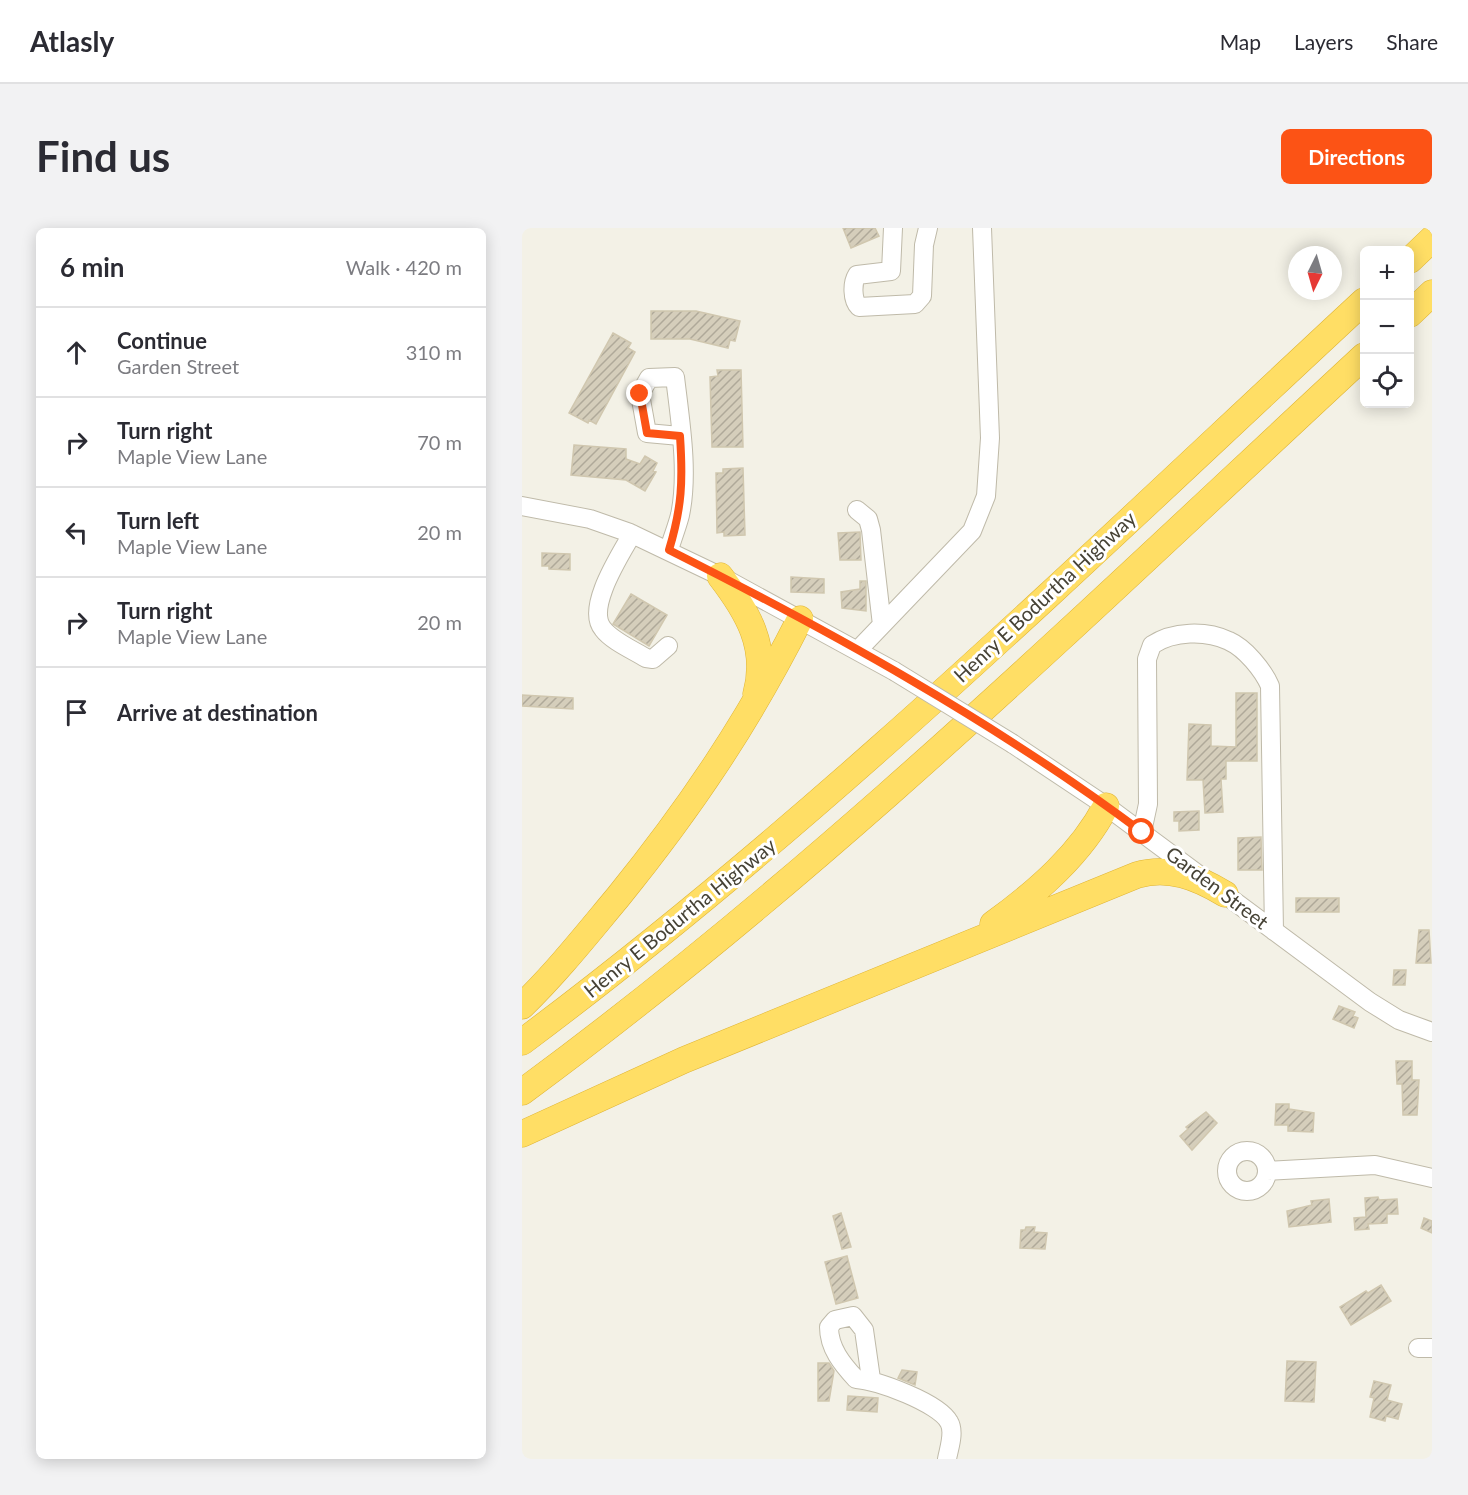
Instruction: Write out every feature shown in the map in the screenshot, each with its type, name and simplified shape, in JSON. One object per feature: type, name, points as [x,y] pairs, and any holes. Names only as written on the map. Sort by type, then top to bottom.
[{"type":"highway","points":[[1414,256],[1432,239]]},
{"type":"highway","points":[[1414,310],[1432,293]]},
{"type":"highway","name":"Henry E Bodurtha Highway","points":[[522,1042],[717,889],[818,805],[1360,306]]},
{"type":"highway","name":"Henry E Bodurtha Highway","points":[[522,1092],[709,947],[868,813],[1360,361]]},
{"type":"highway","points":[[720,576],[748,615],[759,655],[757,690],[741,730]]},
{"type":"highway","points":[[522,1006],[565,961],[654,853],[741,730],[800,619]]},
{"type":"highway","points":[[925,961],[983,930],[1037,889],[1083,841],[1106,806]]},
{"type":"highway","points":[[522,1134],[684,1060],[1147,872],[1168,871],[1187,875],[1225,894]]},
{"type":"street","points":[[893,228],[891,271],[857,275],[854,279],[854,298],[859,307],[915,304],[922,296],[924,245],[928,228]]},
{"type":"street","points":[[858,650],[972,531],[986,496],[990,438],[982,228]]},
{"type":"street","points":[[669,550],[680,514],[682,468],[680,436]]},
{"type":"street","name":"Garden Street","points":[[522,506],[590,519],[632,534],[720,576],[858,650],[1013,744],[1106,806],[1385,1012],[1432,1032]]},
{"type":"street","points":[[857,510],[867,519],[871,530],[882,625]]},
{"type":"street","points":[[632,534],[602,592],[599,609],[601,628],[646,658],[653,659],[668,646]]},
{"type":"street","points":[[1142,832],[1148,804],[1147,659],[1152,645],[1167,637],[1182,634],[1207,634],[1231,641],[1265,675],[1270,686],[1274,931]]},
{"type":"street","points":[[1267,1171],[1375,1165],[1410,1171],[1432,1178]]},
{"type":"street","points":[[871,1379],[935,1408],[944,1415],[950,1423],[952,1434],[947,1459]]},
{"type":"building","points":[[843,228],[875,228],[879,236],[851,248]]},
{"type":"building","points":[[651,311],[696,311],[740,321],[735,341],[730,340],[728,348],[690,339],[651,339]]},
{"type":"building","points":[[613,333],[631,343],[628,348],[635,352],[596,424],[589,420],[588,423],[569,413]]},
{"type":"building","points":[[717,370],[741,370],[743,447],[712,447],[710,377],[718,376]]},
{"type":"building","points":[[574,445],[626,449],[626,459],[640,464],[645,456],[657,463],[653,471],[656,472],[645,491],[626,480],[571,475]]},
{"type":"building","points":[[743,468],[745,535],[724,536],[724,532],[717,533],[716,473],[723,473],[723,469]]},
{"type":"building","points":[[860,532],[861,560],[840,560],[838,533]]},
{"type":"building","points":[[542,553],[570,554],[570,570],[549,569],[549,566],[542,566]]},
{"type":"building","points":[[791,577],[824,579],[824,593],[791,592]]},
{"type":"building","points":[[860,581],[866,581],[866,611],[842,608],[841,592],[860,589]]},
{"type":"building","points":[[631,594],[667,615],[649,646],[613,624]]},
{"type":"building","points":[[1236,693],[1257,693],[1257,761],[1226,761],[1226,779],[1221,779],[1223,812],[1205,813],[1203,780],[1187,780],[1189,724],[1211,725],[1211,746],[1236,747]]},
{"type":"building","points":[[522,695],[573,698],[573,709],[522,706]]},
{"type":"building","points":[[1199,811],[1199,830],[1179,831],[1179,821],[1174,821],[1174,812]]},
{"type":"building","points":[[1261,837],[1262,870],[1238,870],[1238,838]]},
{"type":"building","points":[[1296,898],[1339,898],[1339,912],[1296,912]]},
{"type":"building","points":[[1419,930],[1429,930],[1431,963],[1416,963]]},
{"type":"building","points":[[1394,970],[1406,970],[1405,985],[1393,985]]},
{"type":"building","points":[[1339,1006],[1355,1012],[1353,1016],[1358,1018],[1354,1028],[1333,1019]]},
{"type":"building","points":[[1396,1061],[1412,1061],[1412,1080],[1419,1080],[1417,1115],[1403,1115],[1402,1084],[1397,1084]]},
{"type":"building","points":[[1276,1104],[1289,1104],[1289,1109],[1314,1113],[1313,1132],[1288,1131],[1288,1125],[1275,1125]]},
{"type":"building","points":[[1206,1112],[1217,1123],[1192,1150],[1180,1136],[1188,1129],[1186,1127]]},
{"type":"building","points":[[1378,1197],[1379,1200],[1397,1199],[1398,1214],[1387,1214],[1387,1223],[1368,1224],[1369,1229],[1355,1230],[1354,1218],[1366,1217],[1365,1198]]},
{"type":"building","points":[[1329,1199],[1331,1222],[1289,1227],[1287,1211],[1312,1205],[1311,1201]]},
{"type":"building","points":[[841,1213],[851,1247],[842,1249],[833,1216]]},
{"type":"building","points":[[1424,1218],[1432,1221],[1432,1233],[1421,1228]]},
{"type":"building","points":[[1026,1227],[1035,1227],[1034,1232],[1047,1233],[1045,1249],[1020,1248],[1021,1230],[1025,1230]]},
{"type":"building","points":[[847,1256],[858,1298],[836,1304],[825,1262]]},
{"type":"building","points":[[1381,1285],[1391,1301],[1351,1325],[1340,1307],[1366,1291],[1368,1293]]},
{"type":"building","points":[[1287,1361],[1316,1362],[1314,1402],[1285,1401]]},
{"type":"building","points":[[818,1363],[829,1363],[834,1371],[829,1401],[818,1401]]},
{"type":"building","points":[[902,1370],[917,1372],[915,1385],[898,1378]]},
{"type":"building","points":[[1374,1381],[1391,1385],[1387,1400],[1402,1404],[1398,1419],[1386,1416],[1385,1421],[1370,1417],[1374,1398],[1370,1397]]},
{"type":"building","points":[[848,1396],[878,1398],[877,1412],[847,1410]]},
{"type":"route","points":[[640,394],[647,433],[680,436],[682,468],[680,514],[669,550],[894,671],[1046,764],[1142,832]]}]
